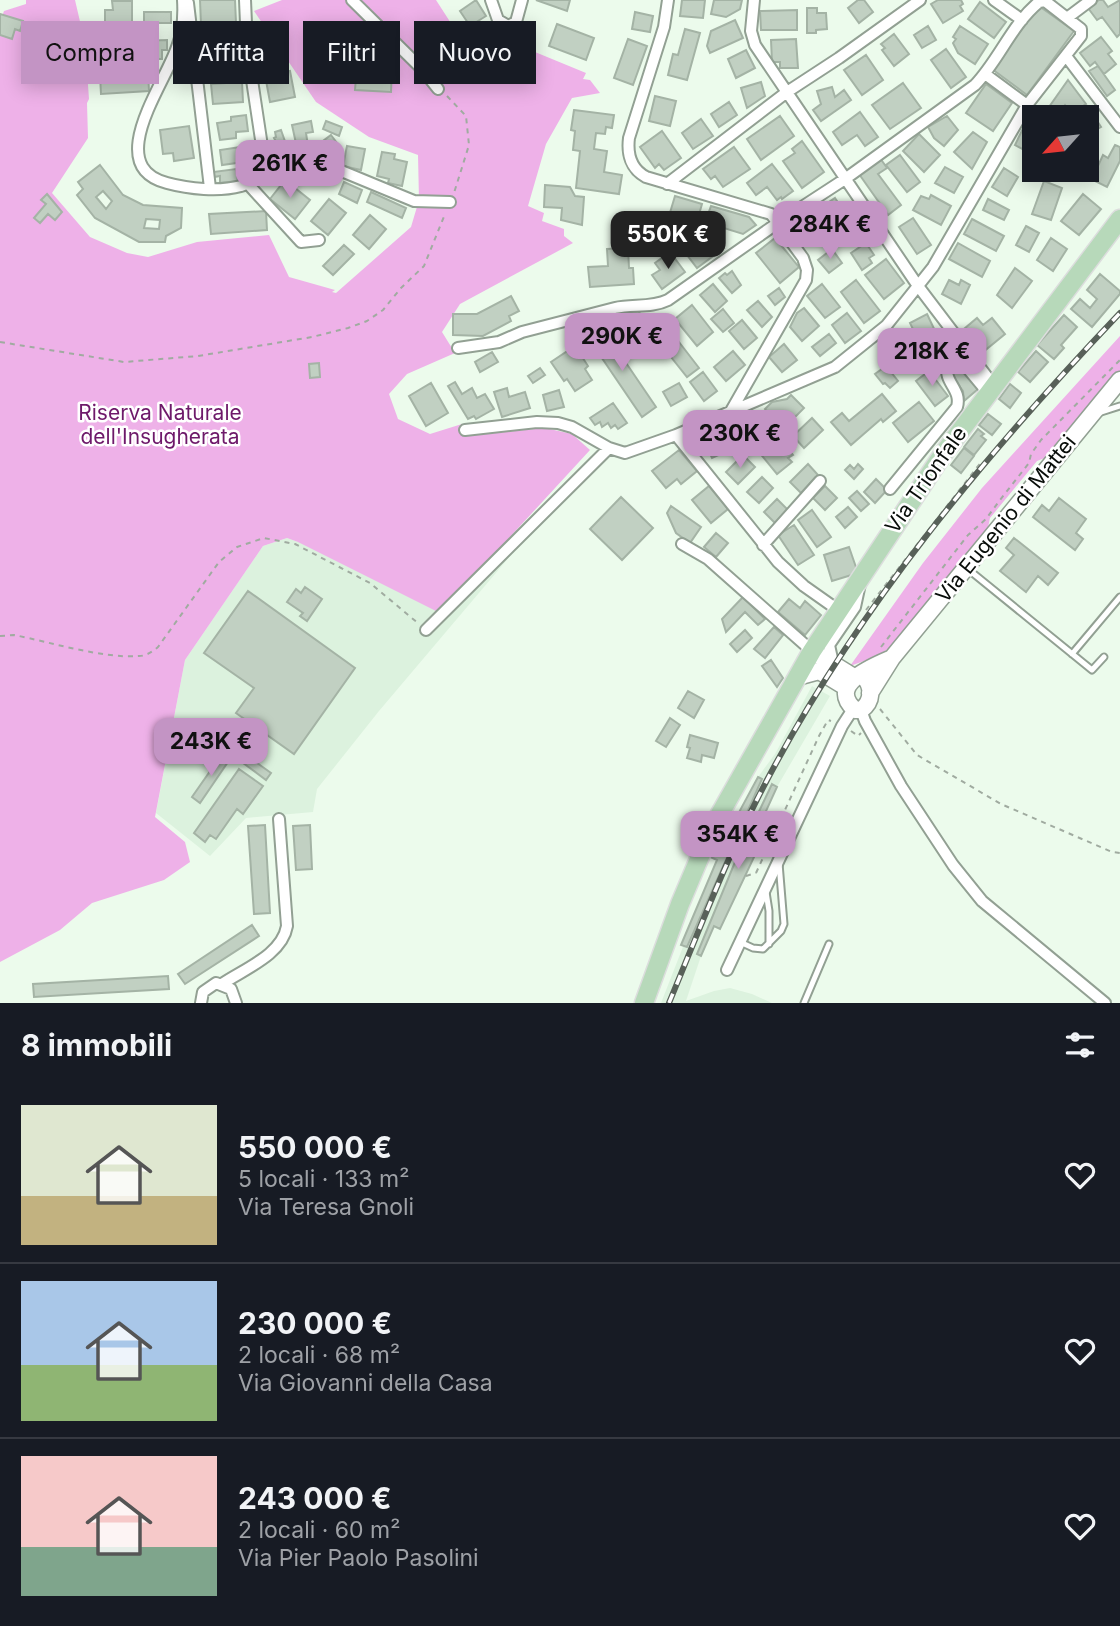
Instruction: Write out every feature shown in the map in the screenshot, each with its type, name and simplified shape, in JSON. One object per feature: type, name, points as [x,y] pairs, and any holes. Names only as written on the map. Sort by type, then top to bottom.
[{"type":"main road","name":"Via Trionfale","points":[[644,1003],[680,904],[712,828],[812,651],[935,465],[1120,219]]},
{"type":"street","points":[[185,0],[180,40],[142,125],[138,142],[139,160],[144,171],[155,179],[181,186],[237,187],[248,184],[265,166],[286,153],[295,152],[414,201],[450,202]]},
{"type":"street","points":[[185,0],[191,17],[210,188]]},
{"type":"street","points":[[245,0],[247,47],[265,166]]},
{"type":"street","points":[[352,0],[422,69],[438,89]]},
{"type":"street","points":[[491,0],[498,20],[508,26],[516,22],[523,0]]},
{"type":"street","points":[[668,0],[664,27],[628,147],[629,158],[638,172],[667,184],[768,213],[779,222],[805,262],[806,280],[732,411]]},
{"type":"street","points":[[754,0],[751,20],[754,41],[845,179],[992,390]]},
{"type":"street","points":[[667,184],[787,92],[920,0]]},
{"type":"street","points":[[995,0],[1022,20]]},
{"type":"street","points":[[1067,18],[1091,0]]},
{"type":"street","points":[[458,348],[499,342],[522,331],[628,305],[657,305],[668,300],[845,179],[969,89],[985,74],[1022,20],[1039,2],[1054,4],[1082,33],[1027,105],[985,74]]},
{"type":"street","points":[[1066,56],[1120,127]]},
{"type":"street","points":[[465,430],[537,422],[558,423],[572,427],[619,453],[629,452],[676,435],[829,370],[843,362],[886,326],[936,263],[1022,113]]},
{"type":"street","points":[[248,184],[301,242],[319,240]]},
{"type":"street","points":[[890,489],[957,407],[958,393],[947,376],[948,366],[956,362],[964,364],[992,390]]},
{"type":"street","name":"Via Eugenio di Mattei","points":[[864,702],[890,655],[966,568],[1120,380]]},
{"type":"street","points":[[676,435],[791,575],[838,610]]},
{"type":"street","points":[[426,630],[608,448]]},
{"type":"street","points":[[764,545],[820,481]]},
{"type":"street","points":[[682,544],[708,559],[812,651],[834,663],[852,681]]},
{"type":"street","name":"Via Trionfale","points":[[834,663],[829,653],[829,645],[855,607],[860,575]]},
{"type":"street","name":"Via Eugenio di Mattei","points":[[852,681],[890,655]]},
{"type":"street","points":[[797,677],[819,671],[852,681],[867,679],[865,721],[901,786],[953,865],[982,901],[1105,1003]]},
{"type":"street","points":[[852,681],[847,700],[864,702]]},
{"type":"street","points":[[727,970],[842,726],[864,702]]},
{"type":"street","points":[[195,1003],[201,1003],[207,988],[222,984],[273,950],[285,935],[287,926],[279,819]]},
{"type":"street","points":[[222,984],[232,989],[236,1003]]},
{"type":"lane","points":[[1091,415],[1120,406]]},
{"type":"lane","points":[[966,568],[1092,670],[1104,657]]},
{"type":"lane","points":[[1073,654],[1120,597]]},
{"type":"lane","points":[[740,942],[760,949],[765,948],[781,931],[784,924],[779,859]]},
{"type":"lane","points":[[767,883],[769,944]]},
{"type":"lane","points":[[804,1003],[829,944]]},
{"type":"path","points":[[0,342],[124,362],[186,357],[312,337],[368,321],[383,310]]},
{"type":"path","points":[[890,655],[880,646],[976,525],[986,519],[1030,463],[1031,454],[1041,440],[1120,360]]},
{"type":"path","points":[[865,611],[982,461]]},
{"type":"path","points":[[0,636],[14,635],[103,653],[146,655],[158,647],[225,557],[249,541],[271,538],[295,544],[370,583],[426,630]]},
{"type":"path","points":[[864,702],[917,755],[1001,804],[1112,852],[1120,853]]},
{"type":"path","points":[[756,873],[764,851],[828,720],[835,723]]},
{"type":"path","points":[[847,729],[858,736],[862,733]]},
{"type":"path","points":[[746,876],[756,873]]},
{"type":"path","points":[[756,873],[767,883]]},
{"type":"shaded area","points":[[476,529],[517,548],[379,711],[317,789],[313,812],[246,818],[210,856],[156,813],[185,660],[263,546],[287,538],[298,542]]},
{"type":"shaded area","points":[[812,686],[830,696],[777,787],[756,832],[764,836],[741,885],[714,926],[686,1001],[730,988],[772,1003],[661,1003],[717,860],[706,855],[727,813],[737,817]]},
{"type":"green space","name":"Riserva Naturale dell'Insugherata","points":[[26,0],[75,0],[80,21],[21,21],[21,84],[88,84],[88,138],[52,193],[90,237],[127,253],[148,257],[197,242],[269,235],[289,277],[335,290],[332,292],[336,293],[411,227],[419,200],[418,155],[369,137],[316,102],[304,84],[400,84],[400,21],[303,21],[303,83],[289,62],[289,21],[261,21],[254,11],[282,0],[436,0],[450,21],[414,21],[414,84],[536,84],[536,52],[586,73],[583,79],[590,80],[600,93],[572,98],[546,144],[528,206],[544,213],[542,221],[564,229],[564,236],[573,243],[460,304],[442,332],[455,353],[407,374],[389,394],[398,419],[430,434],[462,424],[486,434],[545,428],[572,434],[590,450],[440,613],[298,542],[287,538],[263,546],[185,660],[155,817],[185,842],[190,862],[164,880],[92,903],[60,930],[0,962],[0,22],[4,11],[26,4]]},
{"type":"green space","points":[[1120,336],[1120,376],[1050,456],[1037,461],[990,518],[987,532],[897,642],[878,656],[850,666],[923,563],[982,488]]},
{"type":"building","points":[[200,0],[235,0],[236,21],[201,21]]},
{"type":"building","points":[[476,0],[486,16],[478,21],[467,21],[460,11]]},
{"type":"building","points":[[536,0],[570,0],[567,11]]},
{"type":"building","points":[[682,0],[705,0],[703,18],[680,16]]},
{"type":"building","points":[[714,0],[742,0],[740,9],[726,17],[711,14]]},
{"type":"building","points":[[858,0],[864,0],[873,12],[859,23],[848,8]]},
{"type":"building","points":[[938,0],[961,0],[963,11],[943,23],[931,4]]},
{"type":"building","points":[[1103,0],[1108,7],[1120,0],[1120,34],[1117,37],[1102,17],[1097,20],[1088,8]]},
{"type":"building","points":[[112,1],[132,1],[132,21],[105,21],[105,10],[113,10]]},
{"type":"building","points":[[980,2],[1006,22],[994,38],[968,19]]},
{"type":"building","points":[[1039,6],[1074,31],[1027,95],[992,69]]},
{"type":"building","points":[[807,8],[817,8],[817,13],[826,13],[827,29],[807,33]]},
{"type":"building","points":[[797,10],[797,30],[761,30],[760,11]]},
{"type":"building","points":[[144,12],[171,12],[171,23],[144,21]]},
{"type":"building","points":[[635,12],[653,16],[650,32],[632,29]]},
{"type":"building","points":[[0,14],[23,21],[20,31],[15,29],[12,39],[0,35]]},
{"type":"building","points":[[735,20],[743,38],[710,53],[707,46],[711,31]]},
{"type":"building","points":[[557,24],[594,38],[586,60],[549,46]]},
{"type":"building","points":[[928,26],[936,40],[922,48],[914,35]]},
{"type":"building","points":[[960,26],[988,44],[975,64],[958,53],[953,43],[956,39],[953,37]]},
{"type":"building","points":[[685,29],[700,33],[687,80],[668,75],[673,54],[678,55]]},
{"type":"building","points":[[894,34],[909,54],[894,66],[882,50],[885,48],[881,44]]},
{"type":"building","points":[[1101,37],[1112,51],[1108,54],[1116,64],[1104,74],[1095,62],[1090,66],[1080,53]]},
{"type":"building","points":[[628,39],[647,46],[633,85],[614,78]]},
{"type":"building","points":[[796,39],[798,68],[780,68],[780,62],[772,62],[771,40]]},
{"type":"building","points":[[159,40],[167,40],[167,50],[162,50],[162,59],[159,59]]},
{"type":"building","points":[[946,49],[966,77],[951,88],[931,60]]},
{"type":"building","points":[[746,50],[755,68],[736,78],[728,59]]},
{"type":"building","points":[[866,55],[883,80],[862,95],[844,70]]},
{"type":"building","points":[[1098,66],[1115,90],[1107,96],[1089,71]]},
{"type":"building","points":[[289,71],[295,97],[270,102],[267,84],[289,84]]},
{"type":"building","points":[[1068,80],[1086,104],[1084,105],[1050,105]]},
{"type":"building","points":[[761,82],[765,96],[747,108],[741,88]]},
{"type":"building","points":[[903,83],[921,108],[890,129],[872,105]]},
{"type":"building","points":[[100,84],[149,84],[149,91],[101,94]]},
{"type":"building","points":[[211,84],[242,84],[243,102],[213,104]]},
{"type":"building","points":[[355,84],[391,84],[391,92],[355,90]]},
{"type":"building","points":[[986,84],[1012,103],[993,131],[966,113]]},
{"type":"building","points":[[832,87],[835,97],[844,90],[851,100],[821,121],[813,110],[821,104],[817,91]]},
{"type":"building","points":[[655,96],[676,101],[670,126],[649,121]]},
{"type":"building","points":[[729,102],[737,115],[719,127],[711,114]]},
{"type":"building","points":[[574,110],[614,115],[612,128],[606,127],[605,134],[596,133],[594,149],[607,151],[604,172],[622,175],[619,194],[576,188],[580,151],[573,150],[575,131],[571,130]]},
{"type":"building","points":[[860,112],[878,137],[865,146],[857,135],[842,145],[833,132]]},
{"type":"building","points":[[246,115],[248,131],[236,132],[236,138],[220,140],[217,123]]},
{"type":"building","points":[[780,116],[794,136],[761,160],[747,139]]},
{"type":"building","points":[[947,116],[958,130],[944,146],[934,138],[928,127]]},
{"type":"building","points":[[701,119],[713,136],[693,149],[682,133]]},
{"type":"building","points":[[311,121],[313,132],[306,133],[308,146],[297,148],[292,125]]},
{"type":"building","points":[[326,121],[342,127],[339,136],[323,129]]},
{"type":"building","points":[[189,126],[194,158],[174,161],[173,153],[163,154],[160,130]]},
{"type":"building","points":[[281,130],[287,147],[280,149],[274,138],[275,132]]},
{"type":"building","points":[[1022,130],[1022,149],[1015,145]]},
{"type":"building","points":[[662,131],[681,158],[664,170],[659,164],[655,168],[640,147]]},
{"type":"building","points":[[973,132],[987,142],[972,169],[954,152]]},
{"type":"building","points":[[919,134],[940,155],[924,172],[903,151]]},
{"type":"building","points":[[331,135],[340,147],[333,153],[323,141]]},
{"type":"building","points":[[802,141],[824,172],[802,188],[783,161],[795,153],[792,149]]},
{"type":"building","points":[[254,145],[257,160],[222,165],[220,150]]},
{"type":"building","points":[[1115,145],[1120,147],[1120,161],[1107,187],[1097,182],[1103,155],[1108,158]]},
{"type":"building","points":[[347,146],[365,149],[361,170],[343,166]]},
{"type":"building","points":[[734,147],[750,169],[723,187],[715,176],[711,179],[703,169]]},
{"type":"building","points":[[382,152],[395,154],[394,159],[407,162],[402,186],[388,183],[389,179],[377,176]]},
{"type":"building","points":[[900,155],[920,182],[907,192],[886,165]]},
{"type":"building","points":[[880,158],[887,168],[878,174],[901,205],[888,215],[859,174]]},
{"type":"building","points":[[772,164],[793,191],[782,199],[781,197],[777,200],[767,187],[756,195],[747,183]]},
{"type":"building","points":[[100,165],[123,195],[143,205],[182,208],[181,228],[166,236],[165,242],[139,242],[95,218],[77,195],[83,189],[78,182]],"holes":[[[103,191],[112,201],[106,209],[96,197]],[[146,219],[160,220],[159,229],[144,228]]]},
{"type":"building","points":[[945,167],[963,177],[954,193],[935,183]]},
{"type":"building","points":[[1004,168],[1018,177],[1007,196],[992,187]]},
{"type":"building","points":[[236,169],[238,181],[220,183],[220,176],[214,177],[213,172]]},
{"type":"building","points":[[285,180],[310,200],[295,219],[270,199]]},
{"type":"building","points":[[344,182],[362,190],[357,203],[339,194]]},
{"type":"building","points":[[1044,182],[1062,188],[1051,220],[1032,214]]},
{"type":"building","points":[[545,185],[570,187],[575,196],[584,197],[582,225],[561,220],[562,208],[544,207]]},
{"type":"building","points":[[371,192],[406,208],[402,218],[367,202]]},
{"type":"building","points":[[47,194],[62,212],[55,220],[48,214],[40,223],[34,218],[46,204],[41,200]]},
{"type":"building","points":[[1083,194],[1101,209],[1079,235],[1061,221]]},
{"type":"building","points":[[931,195],[951,206],[941,225],[913,210],[921,196],[929,199]]},
{"type":"building","points":[[675,196],[702,204],[696,225],[669,216]]},
{"type":"building","points":[[835,198],[841,207],[823,219],[817,210]]},
{"type":"building","points":[[329,199],[346,213],[328,235],[311,221]]},
{"type":"building","points":[[988,199],[1009,210],[1004,220],[983,210]]},
{"type":"building","points":[[711,206],[749,217],[756,225],[743,234],[714,225],[715,223],[706,220]]},
{"type":"building","points":[[855,210],[866,228],[849,239],[837,222]]},
{"type":"building","points":[[266,211],[267,230],[211,234],[209,214]]},
{"type":"building","points":[[370,215],[386,229],[369,249],[353,235]]},
{"type":"building","points":[[806,216],[819,236],[804,245],[791,226]]},
{"type":"building","points":[[913,218],[931,245],[917,254],[899,227]]},
{"type":"building","points":[[972,219],[1004,236],[996,251],[964,234]]},
{"type":"building","points":[[1026,226],[1039,233],[1029,252],[1016,245]]},
{"type":"building","points":[[712,232],[724,248],[697,268],[677,242],[687,234],[689,238],[696,233],[701,240]]},
{"type":"building","points":[[775,238],[799,267],[780,283],[756,253]]},
{"type":"building","points":[[1051,238],[1067,249],[1053,271],[1037,260]]},
{"type":"building","points":[[866,243],[874,255],[869,258],[872,263],[862,270],[851,253]]},
{"type":"building","points":[[958,243],[990,261],[982,277],[949,259]]},
{"type":"building","points":[[344,245],[354,254],[333,275],[323,266]]},
{"type":"building","points":[[628,248],[629,268],[633,268],[634,284],[590,287],[588,267],[608,266],[607,249]]},
{"type":"building","points":[[832,249],[842,263],[829,273],[818,260]]},
{"type":"building","points":[[670,252],[685,272],[662,289],[652,275],[660,270],[655,263]]},
{"type":"building","points":[[886,259],[904,283],[884,299],[865,275]]},
{"type":"building","points":[[1015,268],[1032,281],[1012,308],[997,295]]},
{"type":"building","points":[[732,271],[741,285],[732,293],[719,278]]},
{"type":"building","points":[[1100,274],[1120,291],[1120,294],[1092,327],[1071,309],[1080,299],[1090,308],[1097,299],[1087,290]]},
{"type":"building","points":[[856,280],[880,311],[864,323],[841,292]]},
{"type":"building","points":[[949,280],[959,285],[961,280],[970,285],[961,304],[942,294]]},
{"type":"building","points":[[713,284],[727,301],[715,312],[700,295]]},
{"type":"building","points":[[822,284],[840,307],[825,318],[807,296]]},
{"type":"building","points":[[779,288],[785,297],[775,305],[768,296]]},
{"type":"building","points":[[511,296],[519,311],[509,316],[511,321],[483,336],[453,335],[453,314],[477,314]]},
{"type":"building","points":[[758,301],[772,317],[762,327],[747,310]]},
{"type":"building","points":[[692,305],[713,332],[697,346],[675,319]]},
{"type":"building","points":[[636,308],[648,324],[660,315],[673,332],[658,343],[647,328],[634,337],[621,319]]},
{"type":"building","points":[[804,308],[819,326],[802,341],[790,327],[797,313]]},
{"type":"building","points":[[723,309],[734,323],[723,332],[711,319]]},
{"type":"building","points":[[847,313],[861,331],[845,343],[832,325]]},
{"type":"building","points":[[927,314],[938,337],[921,346],[910,323]]},
{"type":"building","points":[[1064,315],[1077,327],[1061,345],[1064,348],[1054,359],[1037,345]]},
{"type":"building","points":[[977,318],[983,325],[992,318],[1005,334],[983,352],[964,329]]},
{"type":"building","points":[[742,320],[757,338],[744,349],[729,331]]},
{"type":"building","points":[[603,329],[656,407],[642,417],[589,339]]},
{"type":"building","points":[[829,334],[836,343],[820,356],[812,347]]},
{"type":"building","points":[[903,338],[919,357],[906,368],[896,356],[900,353],[894,345]]},
{"type":"building","points":[[679,342],[699,368],[687,377],[667,352]]},
{"type":"building","points":[[784,344],[797,360],[782,372],[769,357]]},
{"type":"building","points":[[943,344],[952,355],[936,367],[927,356]]},
{"type":"building","points":[[575,346],[588,366],[585,369],[592,380],[575,391],[551,362]]},
{"type":"building","points":[[733,351],[745,365],[726,381],[714,367]]},
{"type":"building","points":[[1036,351],[1048,362],[1030,382],[1018,372]]},
{"type":"building","points":[[492,352],[498,362],[480,372],[475,362]]},
{"type":"building","points":[[319,363],[320,377],[310,378],[309,364]]},
{"type":"building","points":[[957,365],[978,389],[964,401],[963,391],[951,369]]},
{"type":"building","points":[[886,366],[898,381],[890,388],[875,374]]},
{"type":"building","points":[[540,368],[545,375],[533,383],[528,376]]},
{"type":"building","points":[[929,371],[948,396],[935,406],[916,381]]},
{"type":"building","points":[[703,372],[717,391],[704,401],[690,382]]},
{"type":"building","points":[[455,382],[462,394],[472,388],[477,398],[485,394],[494,409],[476,419],[474,416],[468,419],[448,386]]},
{"type":"building","points":[[431,383],[448,413],[426,426],[409,396]]},
{"type":"building","points":[[679,383],[687,397],[671,406],[663,392]]},
{"type":"building","points":[[1010,384],[1021,393],[1010,408],[999,399]]},
{"type":"building","points":[[507,388],[509,397],[525,392],[530,408],[502,417],[494,392]]},
{"type":"building","points":[[559,390],[564,407],[547,411],[543,395]]},
{"type":"building","points":[[882,394],[896,411],[883,422],[881,419],[851,445],[831,422],[842,413],[849,421]]},
{"type":"building","points":[[791,395],[804,408],[784,428],[765,409],[772,402],[787,399]]},
{"type":"building","points":[[919,402],[934,421],[908,442],[893,423]]},
{"type":"building","points":[[613,403],[627,423],[618,429],[615,425],[611,428],[608,423],[602,427],[600,422],[595,425],[590,418]]},
{"type":"building","points":[[988,414],[1001,424],[992,435],[979,425]]},
{"type":"building","points":[[754,418],[769,437],[774,432],[793,455],[788,458],[792,462],[777,474],[740,429]]},
{"type":"building","points":[[812,418],[823,430],[804,448],[793,436]]},
{"type":"building","points":[[978,429],[986,440],[974,455],[964,447]]},
{"type":"building","points":[[724,431],[732,449],[712,458],[704,440]]},
{"type":"building","points":[[964,448],[974,456],[961,473],[951,465]]},
{"type":"building","points":[[679,450],[697,471],[681,484],[677,479],[666,488],[652,471]]},
{"type":"building","points":[[743,455],[755,467],[738,484],[726,472]]},
{"type":"building","points":[[808,464],[818,475],[801,493],[790,482]]},
{"type":"building","points":[[858,464],[863,469],[854,479],[845,470],[850,465],[854,469]]},
{"type":"building","points":[[762,477],[773,488],[759,503],[747,492]]},
{"type":"building","points":[[876,479],[887,490],[875,503],[864,492]]},
{"type":"building","points":[[709,486],[728,509],[711,523],[692,500]]},
{"type":"building","points":[[825,486],[837,498],[825,510],[813,498]]},
{"type":"building","points":[[857,491],[869,504],[861,511],[849,498]]},
{"type":"building","points":[[621,497],[653,528],[622,560],[590,529]]},
{"type":"building","points":[[1059,498],[1086,519],[1076,533],[1083,539],[1075,550],[1033,517],[1042,505],[1049,511]]},
{"type":"building","points":[[777,499],[788,510],[775,523],[764,512]]},
{"type":"building","points":[[671,506],[701,527],[690,543],[676,533],[667,513]]},
{"type":"building","points":[[848,507],[857,517],[845,528],[836,517]]},
{"type":"building","points":[[812,510],[831,537],[817,547],[798,520]]},
{"type":"building","points":[[794,525],[814,555],[798,565],[778,535]]},
{"type":"building","points":[[716,533],[728,543],[716,557],[704,547]]},
{"type":"building","points":[[1014,538],[1058,573],[1048,585],[1038,576],[1026,592],[1000,571],[1014,555],[1006,548]]},
{"type":"building","points":[[849,547],[858,573],[832,581],[824,555]]},
{"type":"building","points":[[305,587],[322,599],[307,621],[300,616],[303,613],[287,602],[296,589],[301,593]]},
{"type":"building","points":[[248,591],[355,668],[294,754],[236,713],[254,688],[204,653]]},
{"type":"building","points":[[743,597],[765,619],[758,625],[745,612],[726,632],[722,619]]},
{"type":"building","points":[[789,599],[800,608],[805,601],[821,615],[805,635],[778,612]]},
{"type":"building","points":[[774,627],[783,635],[765,658],[754,649]]},
{"type":"building","points":[[745,630],[752,638],[737,652],[730,644]]},
{"type":"building","points":[[771,660],[783,678],[777,687],[762,666]]},
{"type":"building","points":[[688,691],[704,700],[694,718],[678,708]]},
{"type":"building","points":[[670,718],[680,725],[666,747],[656,741]]},
{"type":"building","points":[[690,735],[718,743],[714,758],[702,755],[701,762],[687,758]]},
{"type":"building","points":[[243,753],[271,773],[266,780],[239,760]]},
{"type":"building","points":[[222,754],[230,759],[200,803],[192,797]]},
{"type":"building","points":[[239,769],[263,786],[243,814],[237,809],[216,839],[210,835],[205,842],[194,833]]},
{"type":"building","points":[[758,777],[762,779],[687,947],[681,945],[717,860],[706,855],[727,813],[736,818]]},
{"type":"building","points":[[772,784],[777,787],[756,833],[764,836],[720,929],[714,926],[701,956],[697,954],[735,862]]},
{"type":"building","points":[[265,825],[270,913],[254,914],[248,826]]},
{"type":"building","points":[[310,825],[312,869],[296,870],[293,826]]},
{"type":"building","points":[[252,925],[259,936],[185,984],[178,974]]},
{"type":"building","points":[[168,976],[169,989],[34,997],[33,984]]},
{"type":"railway","points":[[669,1003],[715,890],[753,807],[803,716],[842,654],[927,534],[973,477],[1120,313]]}]
